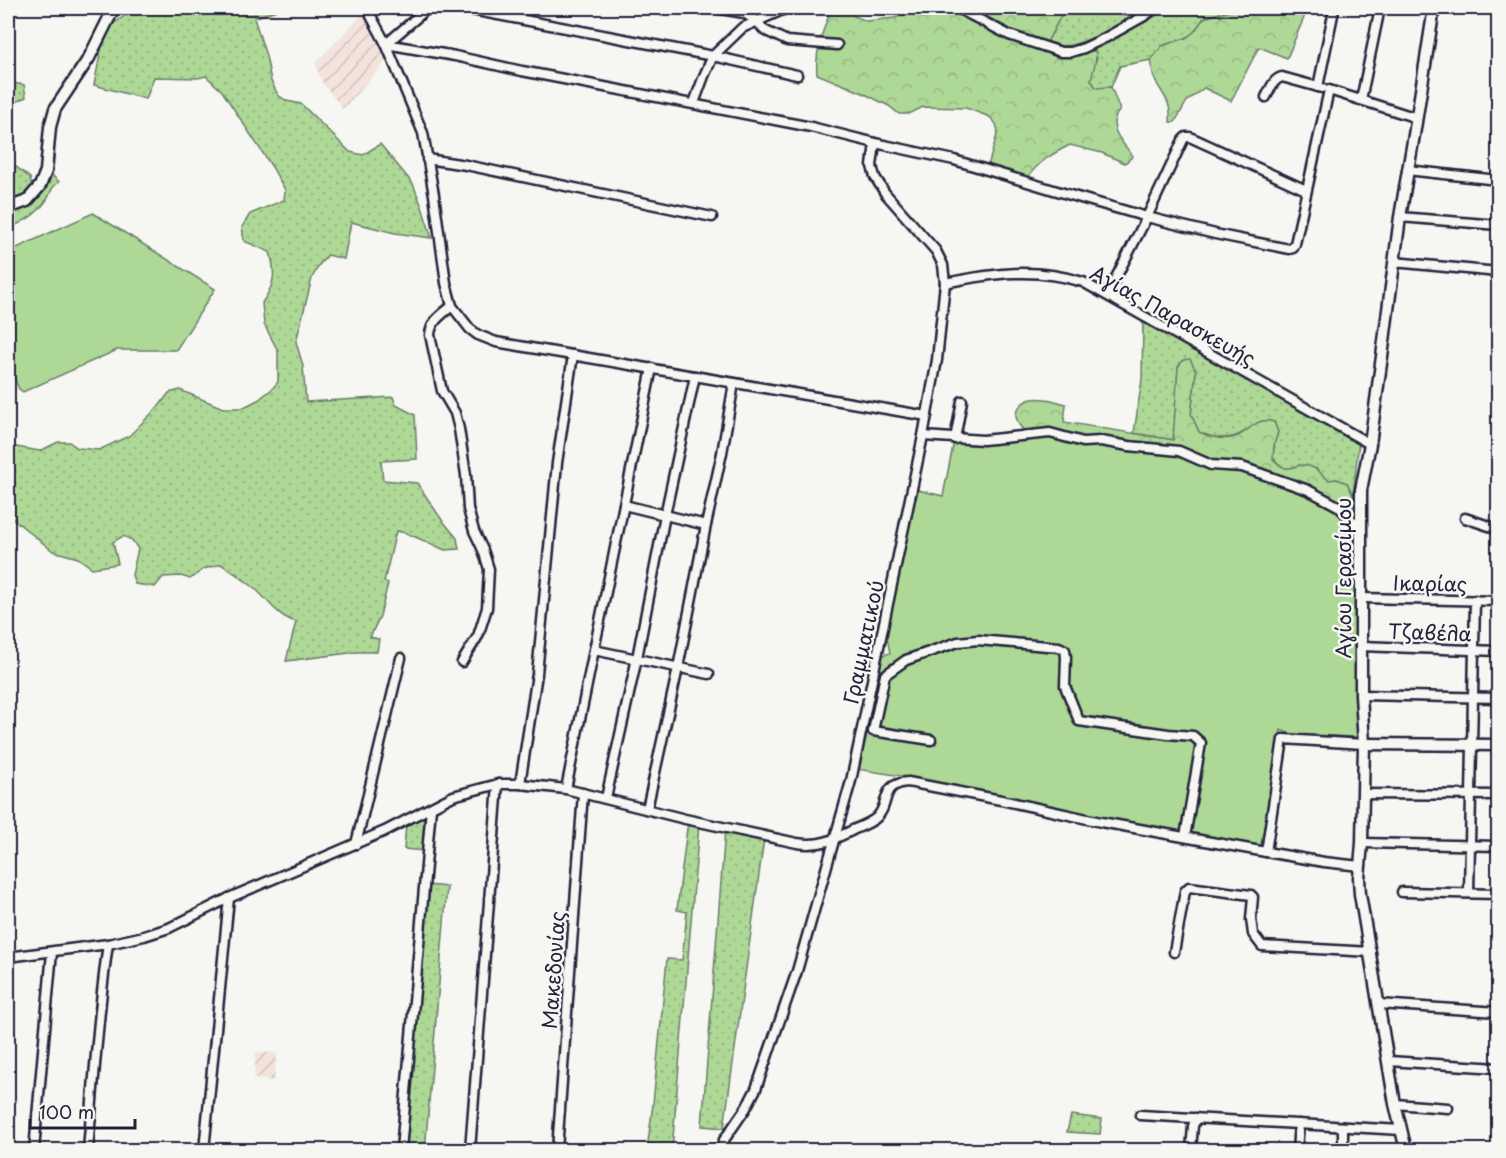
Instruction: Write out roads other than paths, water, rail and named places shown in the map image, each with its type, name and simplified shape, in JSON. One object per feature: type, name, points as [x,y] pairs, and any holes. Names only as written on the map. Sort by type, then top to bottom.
[{"type":"street","points":[[8,208],[27,201],[40,186],[46,171],[50,127],[55,110],[89,58],[114,8]]},
{"type":"street","points":[[370,8],[371,16],[386,44],[423,133],[446,283],[452,306],[478,335],[496,342],[927,416]]},
{"type":"street","points":[[386,44],[428,8]]},
{"type":"street","points":[[461,8],[713,56],[797,75]]},
{"type":"street","points":[[715,8],[744,13],[757,21],[764,30],[787,41],[837,45]]},
{"type":"street","points":[[694,104],[713,56],[742,28],[787,8]]},
{"type":"street","points":[[957,8],[1009,35],[1061,52],[1071,52],[1104,38],[1146,15],[1154,8]]},
{"type":"street","points":[[1361,100],[1380,8]]},
{"type":"street","name":"Αγίου Γερασίμου","points":[[1406,1150],[1395,1104],[1360,894],[1364,744],[1360,646],[1360,528],[1361,490],[1370,444],[1407,170],[1434,8]]},
{"type":"street","points":[[1318,87],[1334,10]]},
{"type":"street","points":[[386,44],[811,127],[954,160],[1147,217],[1215,234],[1291,249],[1295,244],[1329,90]]},
{"type":"street","points":[[1266,98],[1275,80],[1282,77],[1417,118]]},
{"type":"street","points":[[1107,295],[1186,137],[1306,190]]},
{"type":"street","name":"Γραμματικού","points":[[720,1150],[756,1089],[797,971],[851,781],[937,360],[945,283],[943,266],[936,251],[885,193],[874,177],[872,166],[874,143]]},
{"type":"street","points":[[427,159],[466,165],[712,217]]},
{"type":"street","points":[[1407,170],[1498,180]]},
{"type":"street","points":[[1400,217],[1498,225]]},
{"type":"street","points":[[1394,262],[1498,272]]},
{"type":"street","name":"Αγίας Παρασκευής","points":[[945,283],[998,273],[1030,272],[1064,276],[1083,282],[1370,444]]},
{"type":"street","points":[[452,306],[433,321],[430,335],[442,391],[455,413],[459,429],[468,509],[489,569],[487,608],[478,636],[462,662]]},
{"type":"street","points":[[520,784],[537,674],[557,463],[573,355]]},
{"type":"street","points":[[566,789],[652,368]]},
{"type":"street","points":[[606,798],[695,376]]},
{"type":"street","points":[[647,809],[722,453],[734,383]]},
{"type":"street","points":[[956,439],[962,400]]},
{"type":"street","points":[[923,436],[982,440],[1050,433],[1083,442],[1101,441],[1179,451],[1211,465],[1242,467],[1308,490],[1338,506],[1360,528]]},
{"type":"street","points":[[624,505],[706,525]]},
{"type":"street","points":[[1465,518],[1498,529]]},
{"type":"street","name":"Ικαρίας","points":[[1361,598],[1498,601]]},
{"type":"street","points":[[1469,893],[1475,600]]},
{"type":"street","points":[[931,740],[873,731],[885,675],[906,660],[958,642],[978,640],[1059,647],[1065,650],[1065,686],[1079,721],[1193,736],[1201,743],[1185,837]]},
{"type":"street","name":"Τζαβέλα","points":[[1360,646],[1498,651]]},
{"type":"street","points":[[594,650],[709,674]]},
{"type":"street","points":[[356,844],[401,658]]},
{"type":"street","points":[[1361,695],[1498,698]]},
{"type":"street","points":[[1266,852],[1283,739],[1364,744],[1498,746]]},
{"type":"street","points":[[8,957],[108,944],[169,928],[229,898],[356,844],[453,796],[498,784],[566,789],[805,845],[834,839],[877,817],[889,790],[897,784],[908,782],[1101,822],[1324,862],[1360,866]]},
{"type":"street","points":[[470,1150],[498,784]]},
{"type":"street","name":"Μακεδονίας","points":[[556,1150],[583,793]]},
{"type":"street","points":[[1362,794],[1498,795]]},
{"type":"street","points":[[401,1150],[431,808]]},
{"type":"street","points":[[1362,843],[1498,846]]},
{"type":"street","points":[[1174,952],[1185,891],[1189,887],[1251,895],[1253,897],[1251,919],[1253,934],[1262,946],[1371,952]]},
{"type":"street","points":[[1402,892],[1498,894]]},
{"type":"street","points":[[204,1150],[229,898]]},
{"type":"street","points":[[88,1150],[97,1036],[108,944]]},
{"type":"street","points":[[34,1150],[52,952]]},
{"type":"street","points":[[1379,1004],[1498,1012]]},
{"type":"street","points":[[1389,1061],[1498,1068]]},
{"type":"street","points":[[1395,1104],[1448,1108]]},
{"type":"street","points":[[1140,1115],[1401,1130]]},
{"type":"street","points":[[1191,1150],[1196,1118]]},
{"type":"street","points":[[1297,1150],[1299,1124]]},
{"type":"street","points":[[1343,1127],[1343,1150]]}]
